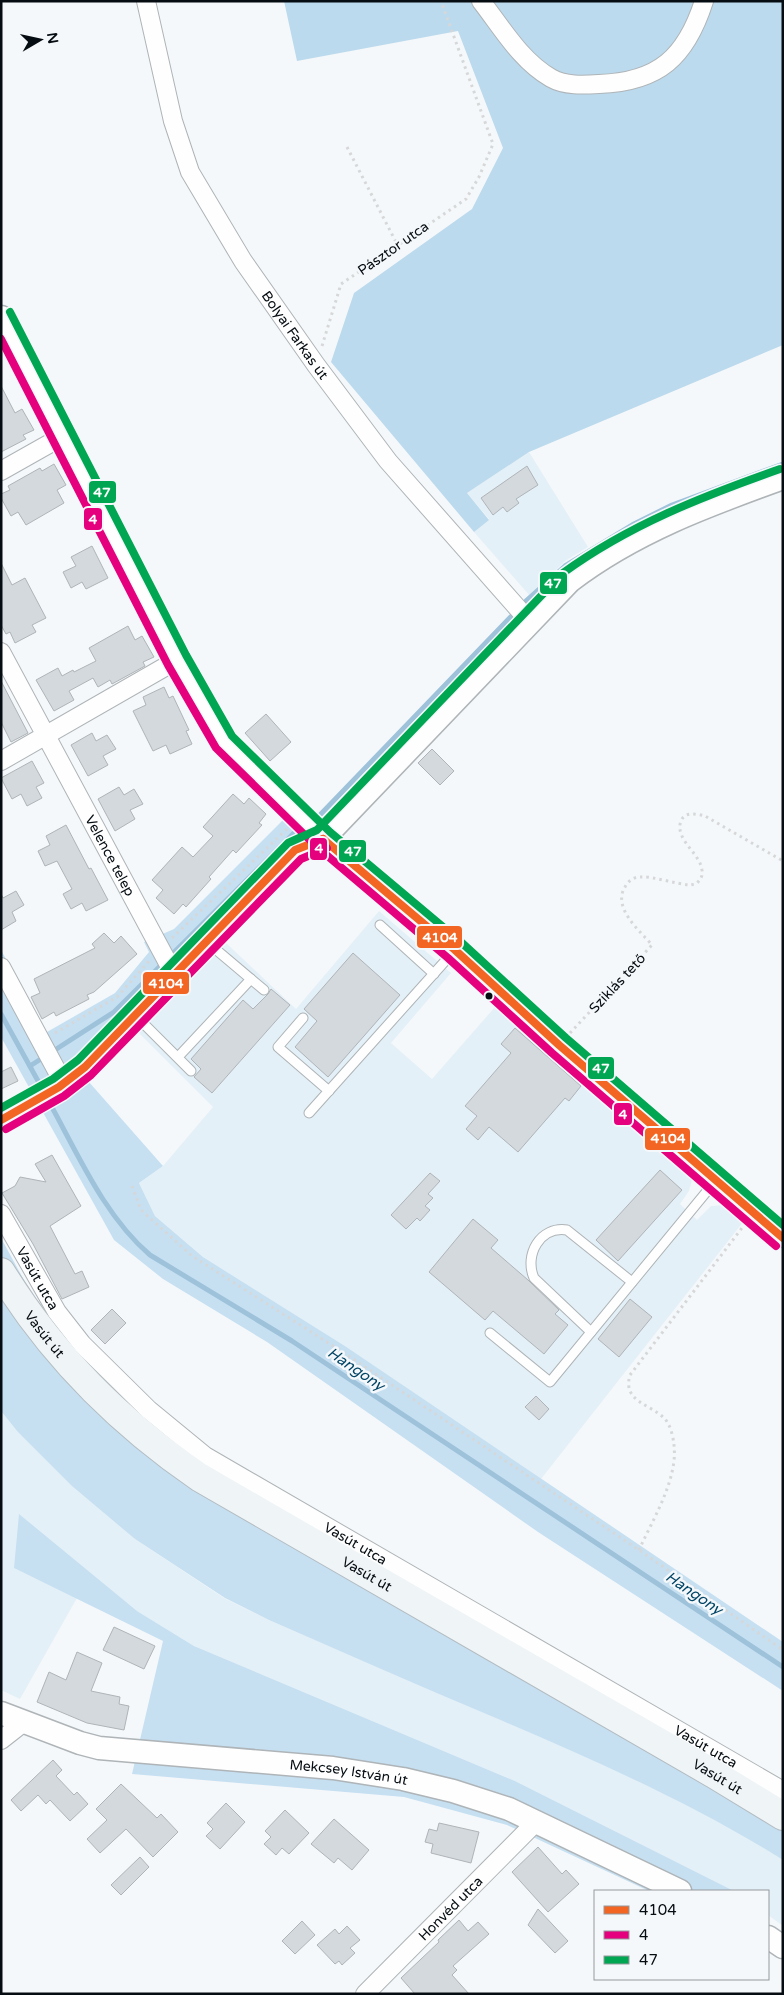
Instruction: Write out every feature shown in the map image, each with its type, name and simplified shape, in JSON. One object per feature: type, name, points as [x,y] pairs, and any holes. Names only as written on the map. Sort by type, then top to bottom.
[{"type":"main road","name":"Vasút út","points":[[1,1272],[34,1322],[88,1385],[142,1435],[184,1467],[357,1569],[714,1774],[783,1816]]},
{"type":"street","name":"Bolyai Farkas út","points":[[146,1],[173,121],[190,172],[243,261],[316,365],[388,461],[522,612]]},
{"type":"street","points":[[481,1],[525,58],[551,78],[576,86],[632,80],[660,70],[680,52],[698,20],[704,1]]},
{"type":"street","points":[[1,317],[177,660],[220,737],[323,839],[455,950],[558,1045],[717,1179],[783,1238]]},
{"type":"street","points":[[1,471],[63,436]]},
{"type":"street","points":[[1,1120],[34,1101],[59,1078],[86,1067],[136,1016],[167,962],[207,942],[295,850],[323,839],[522,612],[557,593],[584,570],[647,532],[706,506],[783,478]]},
{"type":"street","name":"Velence telep","points":[[1,652],[167,962]]},
{"type":"street","points":[[1,761],[177,660]]},
{"type":"street","points":[[1,967],[59,1078]]},
{"type":"street","name":"Vasút utca","points":[[1,1214],[57,1312],[82,1344],[149,1410],[205,1456],[783,1791]]},
{"type":"street","name":"Mekcsey István út","points":[[1,1713],[99,1748],[333,1768],[403,1779],[482,1799],[536,1822],[678,1890]]},
{"type":"street","points":[[1,1740],[24,1722]]},
{"type":"street","name":"Honvéd utca","points":[[365,1994],[536,1822]]},
{"type":"street","points":[[769,1938],[783,1947]]},
{"type":"lane","points":[[380,925],[434,974]]},
{"type":"lane","points":[[207,942],[264,990]]},
{"type":"lane","points":[[309,1112],[455,950]]},
{"type":"lane","points":[[178,1057],[251,979]]},
{"type":"lane","points":[[136,1016],[192,1070]]},
{"type":"lane","points":[[303,1018],[278,1048],[329,1091]]},
{"type":"lane","points":[[490,1333],[550,1382],[717,1179]]},
{"type":"lane","points":[[591,1332],[534,1278],[531,1270],[531,1255],[540,1239],[554,1230],[567,1230],[632,1282]]},
{"type":"path","name":"Pásztor utca","points":[[316,365],[341,284],[397,244],[466,199],[479,177],[493,144],[441,1]]},
{"type":"path","points":[[347,147],[397,244]]},
{"type":"path","name":"Sziklás tető","points":[[558,1045],[652,945],[624,910],[623,889],[627,883],[632,879],[641,877],[690,885],[696,884],[701,879],[702,867],[682,835],[680,827],[682,819],[692,814],[705,816],[783,861]]},
{"type":"path","points":[[42,1043],[117,997],[167,962],[300,817]]},
{"type":"path","points":[[132,1186],[141,1210],[192,1256],[341,1351],[638,1550],[783,1650]]},
{"type":"path","points":[[638,1550],[669,1483],[674,1464],[674,1446],[671,1432],[665,1420],[631,1395],[628,1383],[630,1375],[754,1212]]},
{"type":"shaded area","points":[[284,1],[783,1],[783,345],[529,452],[467,493],[489,520],[474,532],[331,362],[354,293],[472,209],[503,148],[458,31],[297,61]]},
{"type":"shaded area","points":[[529,452],[588,547],[565,561],[530,596],[474,532],[489,519],[467,493]]},
{"type":"shaded area","points":[[284,819],[316,850],[224,941],[89,1082],[163,1166],[139,1183],[155,1216],[203,1257],[345,1346],[783,1642],[783,1691],[538,1532],[267,1342],[163,1279],[114,1240],[1,1037],[1,950],[47,1032],[115,993],[149,952],[144,942],[174,929]]},
{"type":"shaded area","points":[[379,911],[451,973],[391,1043],[432,1079],[495,1007],[693,1176],[689,1191],[680,1204],[697,1220],[711,1206],[725,1205],[744,1221],[541,1479],[345,1346],[203,1257],[155,1216],[139,1183],[163,1166],[213,1107],[137,1031],[224,941],[296,1009]]},
{"type":"shaded area","points":[[1,1238],[25,1282],[58,1331],[130,1413],[190,1461],[783,1807],[783,1860],[713,1819],[640,1782],[566,1748],[269,1620],[225,1598],[135,1539],[72,1486],[17,1431],[1,1411]]},
{"type":"shaded area","points":[[1,1411],[17,1431],[135,1539],[224,1598],[269,1620],[661,1791],[741,1833],[783,1860],[783,1926],[769,1916],[769,1890],[732,1890],[515,1781],[194,1646],[137,1611],[14,1568],[77,1598],[20,1699],[1,1690]]},
{"type":"shaded area","points":[[19,1514],[137,1611],[194,1646],[515,1781],[732,1890],[647,1890],[507,1825],[404,1797],[132,1774],[163,1641],[14,1568]]},
{"type":"building","points":[[1,386],[15,413],[22,409],[34,430],[23,435],[26,439],[1,452]]},
{"type":"building","points":[[54,464],[66,485],[57,490],[64,503],[26,525],[18,512],[11,516],[1,498],[1,494],[10,490],[8,486],[40,468],[42,471]]},
{"type":"building","points":[[527,466],[538,485],[516,499],[519,503],[507,512],[503,507],[493,515],[481,498]]},
{"type":"building","points":[[92,546],[108,578],[86,589],[82,582],[71,588],[63,572],[76,566],[71,557]]},
{"type":"building","points":[[1,563],[12,585],[25,578],[46,618],[32,625],[36,632],[15,643],[10,632],[6,634],[1,625]]},
{"type":"building","points":[[128,626],[135,640],[142,636],[154,657],[143,662],[145,666],[112,684],[110,680],[98,687],[93,678],[69,691],[74,700],[54,711],[36,680],[58,668],[62,676],[96,661],[89,648]]},
{"type":"building","points":[[1,681],[28,733],[11,742],[1,722]]},
{"type":"building","points":[[164,687],[169,698],[173,696],[189,730],[186,731],[192,744],[170,754],[166,745],[153,751],[133,711],[146,705],[143,697]]},
{"type":"building","points":[[266,714],[291,742],[270,761],[245,733]]},
{"type":"building","points":[[92,733],[96,741],[107,735],[116,749],[103,756],[108,765],[88,776],[71,745]]},
{"type":"building","points":[[432,749],[454,771],[440,785],[418,763]]},
{"type":"building","points":[[32,761],[44,783],[36,787],[42,798],[27,806],[21,794],[12,799],[1,778]]},
{"type":"building","points":[[119,787],[124,795],[134,789],[143,804],[130,810],[135,819],[115,831],[98,799]]},
{"type":"building","points":[[233,794],[244,804],[249,798],[266,814],[259,823],[262,825],[236,853],[233,850],[186,907],[183,904],[174,914],[156,898],[163,890],[152,880],[182,847],[193,857],[213,836],[203,827]]},
{"type":"building","points":[[66,825],[108,900],[86,911],[82,903],[71,909],[63,894],[72,889],[57,861],[45,866],[38,851],[50,845],[46,836]]},
{"type":"building","points":[[16,891],[24,905],[12,912],[16,921],[1,930],[1,894],[3,898]]},
{"type":"building","points":[[104,933],[114,943],[121,936],[137,954],[94,992],[87,995],[89,999],[56,1016],[54,1012],[42,1019],[31,997],[40,993],[34,979],[95,948],[92,944]]},
{"type":"building","points":[[353,953],[400,995],[328,1077],[295,1047],[317,1021],[304,1009]]},
{"type":"building","points":[[271,989],[290,1005],[212,1093],[194,1077],[201,1069],[191,1059],[243,1000],[253,1009]]},
{"type":"building","points":[[515,1028],[581,1086],[569,1101],[565,1098],[518,1152],[489,1127],[478,1140],[466,1129],[477,1116],[465,1106],[511,1053],[501,1044]]},
{"type":"building","points":[[11,1067],[18,1081],[1,1089],[1,1072]]},
{"type":"building","points":[[52,1155],[81,1206],[50,1226],[75,1274],[82,1271],[89,1287],[62,1299],[33,1244],[2,1193],[15,1186],[20,1177],[46,1182],[35,1164]]},
{"type":"building","points":[[660,1170],[682,1190],[618,1261],[596,1240]]},
{"type":"building","points":[[430,1173],[440,1181],[428,1194],[433,1198],[425,1206],[430,1210],[420,1221],[417,1218],[406,1229],[391,1215]]},
{"type":"building","points":[[473,1219],[498,1240],[491,1248],[559,1310],[555,1314],[568,1325],[544,1354],[493,1311],[485,1320],[429,1272]]},
{"type":"building","points":[[630,1299],[652,1317],[619,1357],[598,1339]]},
{"type":"building","points":[[112,1309],[126,1323],[105,1344],[91,1330]]},
{"type":"building","points":[[536,1396],[549,1409],[539,1420],[525,1407]]},
{"type":"building","points":[[114,1627],[155,1646],[144,1669],[103,1650]]},
{"type":"building","points":[[77,1652],[102,1663],[91,1691],[120,1697],[119,1704],[129,1706],[124,1730],[87,1723],[37,1702],[49,1672],[66,1680]]},
{"type":"building","points":[[53,1760],[62,1770],[56,1776],[74,1795],[77,1792],[88,1804],[70,1821],[50,1800],[46,1804],[38,1795],[21,1811],[11,1800]]},
{"type":"building","points":[[121,1784],[157,1818],[161,1814],[178,1832],[153,1857],[126,1829],[100,1853],[87,1839],[107,1820],[96,1809]]},
{"type":"building","points":[[226,1803],[245,1822],[220,1849],[206,1836],[213,1829],[207,1823]]},
{"type":"building","points":[[285,1810],[309,1833],[289,1854],[282,1848],[276,1855],[264,1844],[271,1837],[265,1831]]},
{"type":"building","points":[[334,1819],[369,1850],[352,1870],[338,1858],[334,1863],[311,1844]]},
{"type":"building","points":[[439,1823],[479,1832],[471,1863],[431,1853],[433,1844],[425,1842],[429,1829],[437,1831]]},
{"type":"building","points":[[538,1847],[562,1874],[566,1870],[579,1884],[548,1912],[512,1872]]},
{"type":"building","points":[[140,1857],[149,1867],[121,1895],[111,1885]]},
{"type":"building","points":[[538,1909],[568,1941],[555,1953],[528,1925]]},
{"type":"building","points":[[459,1920],[468,1931],[478,1922],[489,1934],[453,1966],[457,1970],[452,1975],[469,1994],[415,1994],[401,1978]]},
{"type":"building","points":[[302,1921],[315,1935],[295,1954],[282,1941]]},
{"type":"building","points":[[347,1926],[360,1940],[350,1948],[355,1953],[342,1965],[339,1961],[335,1964],[317,1945],[335,1929],[339,1934]]},
{"type":"waterway","points":[[319,816],[527,600],[565,566],[634,524],[672,505],[783,464]]},
{"type":"waterway","points":[[30,1066],[114,1012],[294,833]]},
{"type":"waterway","name":"Hangony","points":[[1,1014],[43,1090]]},
{"type":"waterway","name":"Hangony","points":[[48,1100],[105,1203],[119,1222],[150,1255],[292,1341],[783,1667]]},
{"type":"transit line","name":"47","points":[[10,312],[186,655],[232,736],[330,832],[461,942],[566,1038],[783,1225]]},
{"type":"transit line","name":"4","points":[[1,339],[168,665],[216,748],[317,847],[448,958],[552,1053],[776,1246]]},
{"type":"transit line","name":"47","points":[[1,1108],[53,1079],[78,1060],[288,843],[317,830],[563,573],[614,540],[667,513],[780,469]]},
{"type":"transit line","name":"4104","points":[[323,839],[455,950],[559,1045],[783,1238]]},
{"type":"transit line","name":"4104","points":[[1,1120],[59,1087],[85,1067],[295,850],[323,839]]},
{"type":"transit line","name":"4","points":[[6,1129],[64,1096],[91,1075],[301,859],[327,848]]}]
